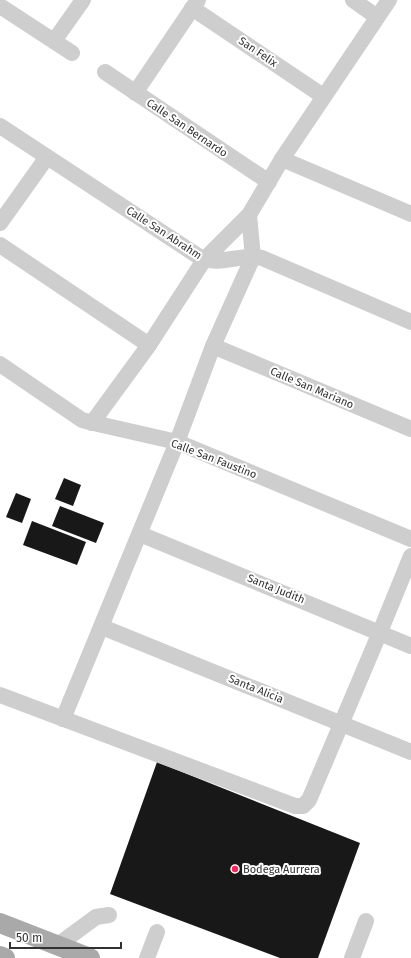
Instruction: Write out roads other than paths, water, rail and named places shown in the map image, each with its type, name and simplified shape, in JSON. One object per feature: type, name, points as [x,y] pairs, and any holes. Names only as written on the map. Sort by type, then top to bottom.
[{"type":"main road","points":[[0,923],[90,958]]},
{"type":"main road","points":[[0,956],[5,958]]},
{"type":"street","points":[[54,42],[82,0]]},
{"type":"street","points":[[353,0],[377,17]]},
{"type":"street","points":[[92,423],[149,345],[204,260],[249,216],[282,159],[389,0]]},
{"type":"street","points":[[135,93],[195,4]]},
{"type":"street","name":"San Felix","points":[[195,4],[323,96]]},
{"type":"street","points":[[0,6],[72,53]]},
{"type":"street","name":"Calle San Bernardo","points":[[105,72],[269,182]]},
{"type":"street","name":"Calle San Abrahm","points":[[0,126],[204,260],[213,261],[253,257],[266,260],[411,322]]},
{"type":"street","points":[[0,222],[47,157]]},
{"type":"street","points":[[282,159],[411,214]]},
{"type":"street","points":[[63,720],[177,442],[213,346],[253,257],[249,216]]},
{"type":"street","points":[[0,245],[149,345]]},
{"type":"street","name":"Calle San Mariano","points":[[213,346],[411,429]]},
{"type":"street","name":"Calle San Faustino","points":[[0,364],[82,420],[177,442],[411,539]]},
{"type":"street","name":"Santa Judith","points":[[140,534],[411,646]]},
{"type":"street","points":[[0,695],[63,720],[296,806],[302,806],[309,800],[411,556]]},
{"type":"street","name":"Santa Alicia","points":[[102,627],[411,752]]},
{"type":"street","points":[[58,945],[96,917],[109,916]]},
{"type":"street","points":[[352,958],[366,921]]},
{"type":"street","points":[[147,958],[157,932]]},
{"type":"place","name":"Bodega Aurrera","points":[[235,869]]}]
